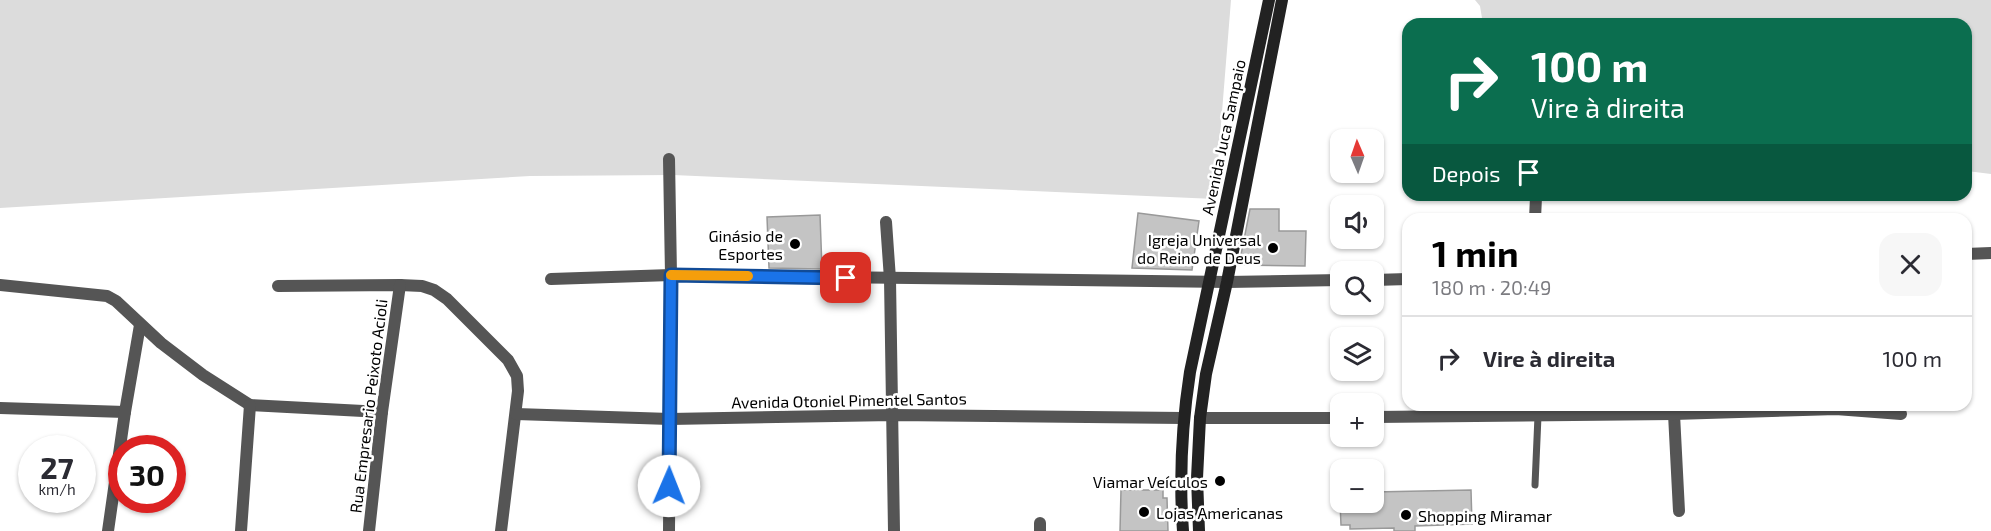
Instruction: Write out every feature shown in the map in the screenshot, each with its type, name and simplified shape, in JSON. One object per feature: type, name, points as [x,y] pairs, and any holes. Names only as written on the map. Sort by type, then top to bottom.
[{"type":"main road","name":"Avenida Juca Sampaio","points":[[1183,531],[1181,480],[1183,418],[1190,372],[1269,0]]},
{"type":"main road","name":"Avenida Juca Sampaio","points":[[1198,531],[1197,478],[1200,418],[1206,374],[1227,282],[1282,0]]},
{"type":"street","points":[[669,159],[671,275],[669,531]]},
{"type":"street","points":[[886,222],[890,279],[894,531]]},
{"type":"street","points":[[1972,254],[1991,253]]},
{"type":"street","points":[[551,279],[671,275],[1227,282],[1330,280]]},
{"type":"street","points":[[1384,280],[1402,279]]},
{"type":"street","points":[[0,285],[107,296],[116,301],[140,325],[203,375],[250,405],[382,412]]},
{"type":"street","name":"Rua Empresario Peixoto Acioli","points":[[369,531],[382,412],[400,285]]},
{"type":"street","points":[[278,286],[422,286],[434,290],[447,299],[508,360],[517,376],[518,391],[501,531]]},
{"type":"street","points":[[108,531],[140,325]]},
{"type":"street","points":[[241,531],[250,405]]},
{"type":"street","points":[[0,408],[125,412]]},
{"type":"street","points":[[1384,417],[1538,411],[1674,414],[1771,411]]},
{"type":"street","points":[[1862,411],[1901,414]]},
{"type":"street","name":"Avenida Otoniel Pimentel Santos","points":[[516,414],[670,419],[893,415],[1183,418]]},
{"type":"street","points":[[1674,414],[1678,511]]},
{"type":"street","points":[[1200,418],[1330,418]]},
{"type":"lane","points":[[1535,485],[1538,411]]},
{"type":"shaded area","points":[[0,0],[1231,0],[1215,199],[673,175],[530,176],[0,208]]},
{"type":"shaded area","points":[[1475,0],[1991,0],[1991,174],[1972,172],[1972,18],[1482,18],[1480,6]]},
{"type":"building","name":"Igreja Universal do Reino de Deus","points":[[1250,209],[1279,209],[1279,231],[1306,231],[1305,266],[1239,265]]},
{"type":"building","points":[[1138,213],[1199,221],[1192,270],[1132,268]]},
{"type":"building","name":"Ginásio de Esportes","points":[[820,215],[822,269],[769,268],[767,217]]},
{"type":"building","name":"Lojas Americanas","points":[[1121,490],[1163,490],[1163,498],[1167,498],[1168,531],[1120,531]]},
{"type":"building","name":"Shopping Miramar","points":[[1471,490],[1472,524],[1415,526],[1415,531],[1394,531],[1394,528],[1350,529],[1350,525],[1341,525],[1340,513],[1384,513],[1384,492]]},
{"type":"slow traffic","points":[[671,275],[748,276]]},
{"type":"place","name":"Ginásio de Esportes","points":[[795,244]]},
{"type":"place","name":"Igreja Universal do Reino de Deus","points":[[1273,248]]},
{"type":"place","name":"Viamar Veículos","points":[[1220,481]]},
{"type":"place","name":"Lojas Americanas","points":[[1144,512]]},
{"type":"place","name":"Shopping Miramar","points":[[1406,515]]},
{"type":"route","points":[[669,486],[671,275],[846,278]]}]
